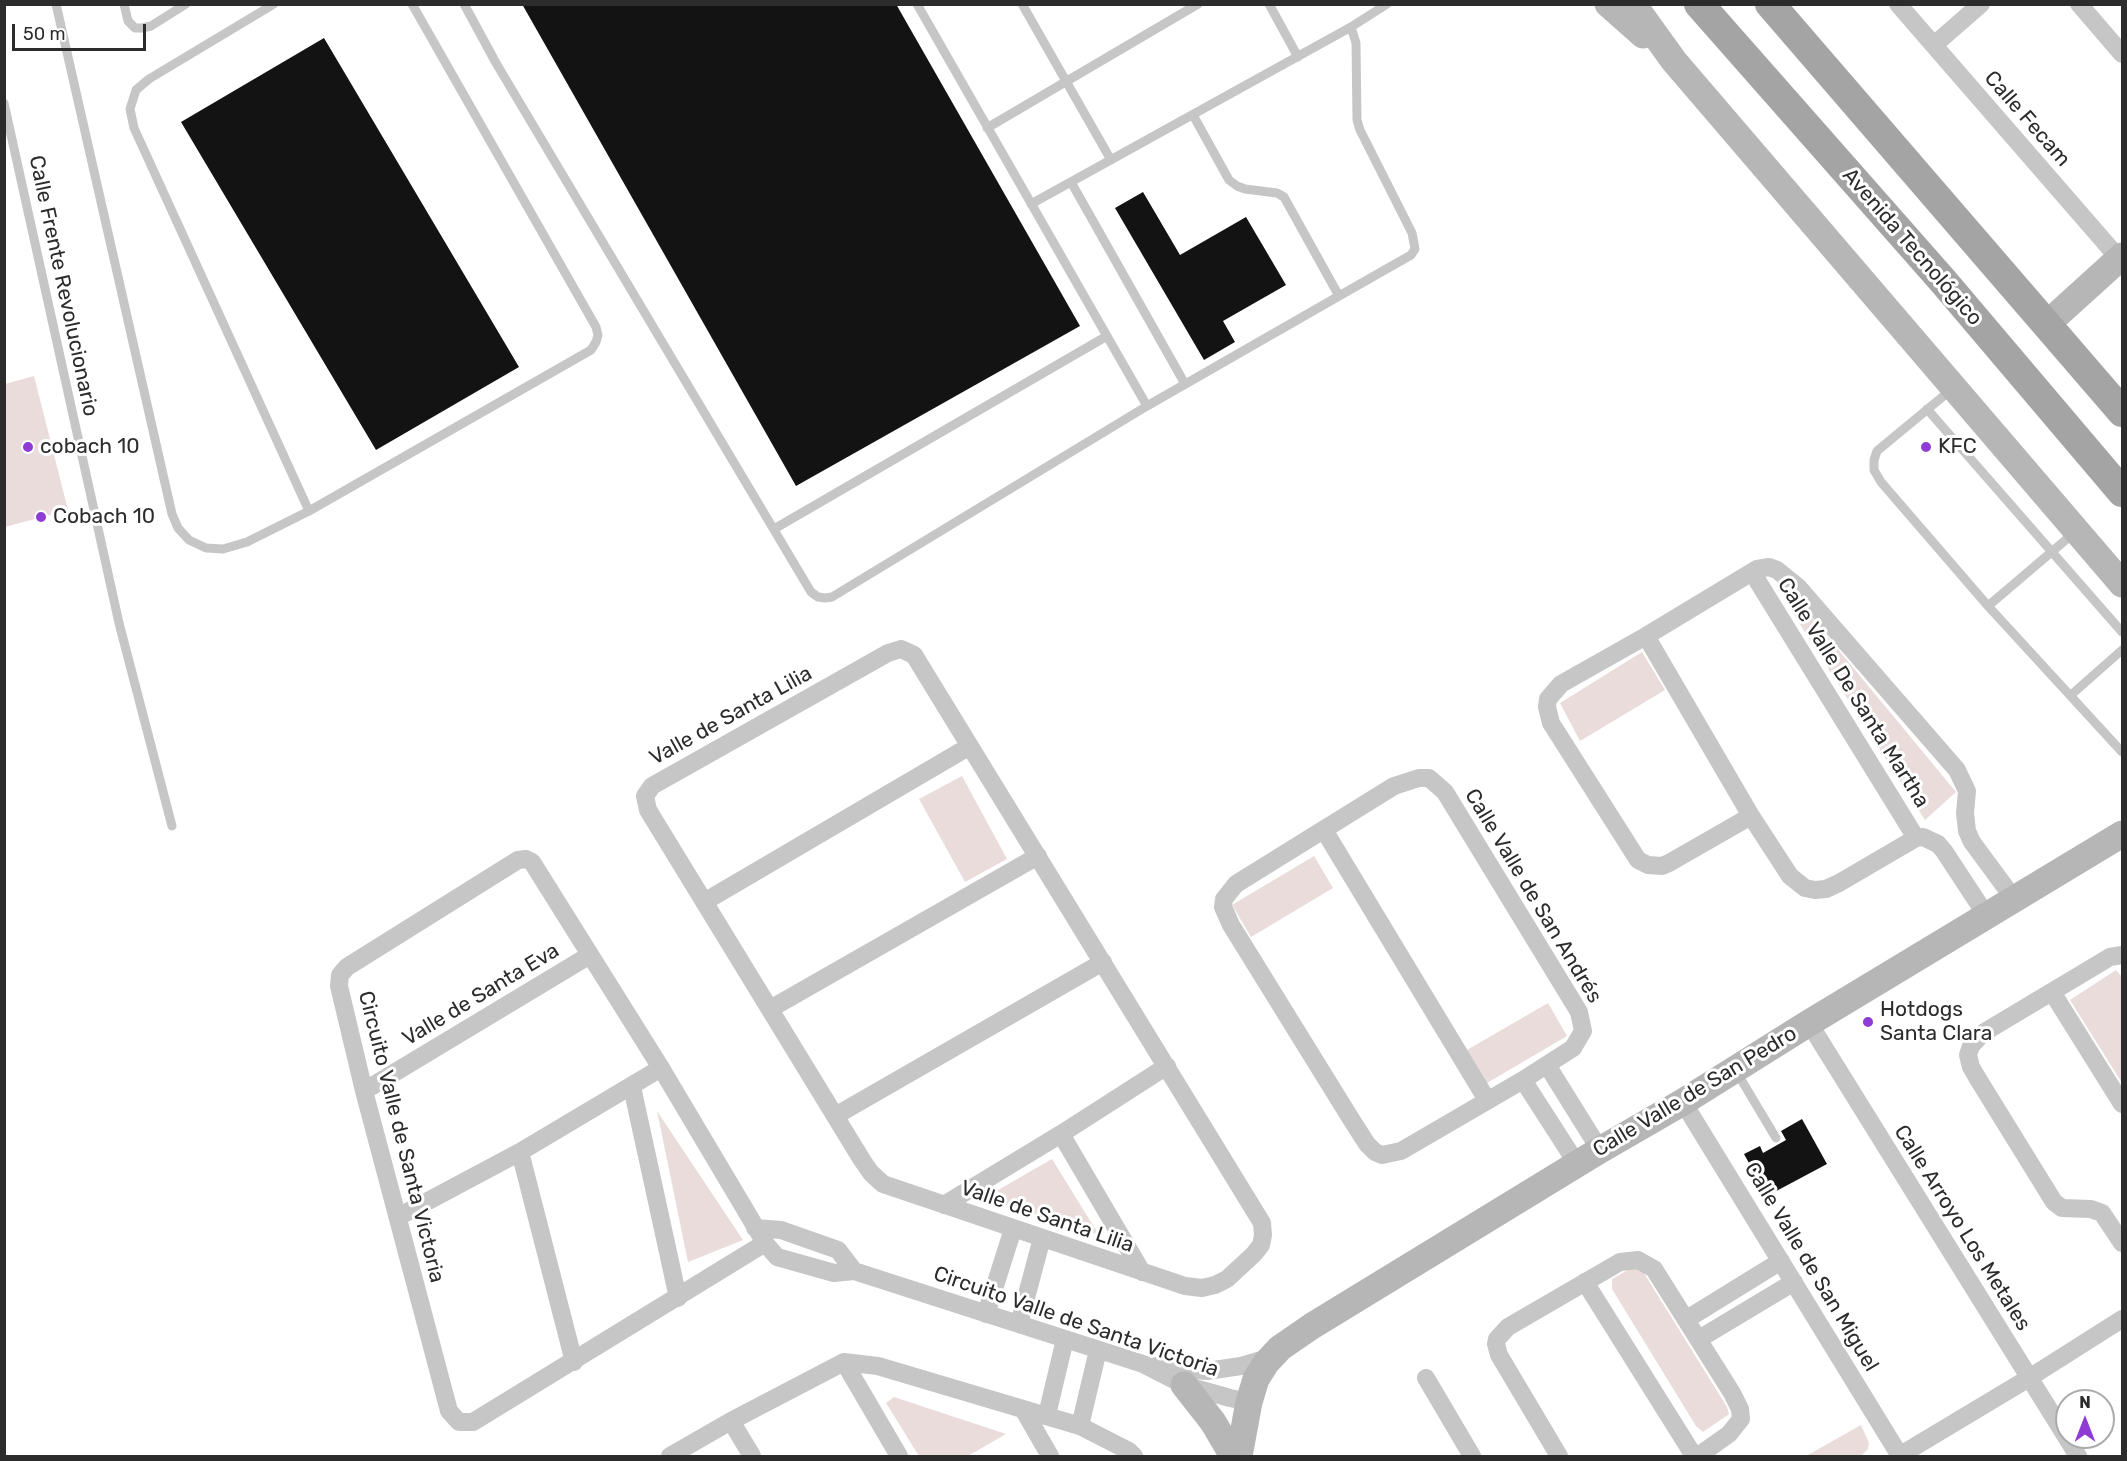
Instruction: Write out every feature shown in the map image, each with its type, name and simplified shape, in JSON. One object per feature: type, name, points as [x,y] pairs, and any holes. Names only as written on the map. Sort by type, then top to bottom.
[{"type":"main road","name":"Avenida Tecnológico","points":[[1699,4],[1944,281],[2122,492]]},
{"type":"main road","points":[[1770,4],[2122,412]]},
{"type":"street","points":[[1608,4],[1674,61]]},
{"type":"street","points":[[1633,4],[1674,61],[2122,584]]},
{"type":"street","name":"Calle Fecam","points":[[1898,4],[2122,259]]},
{"type":"street","points":[[1934,45],[1982,4]]},
{"type":"street","points":[[2079,4],[2122,54]]},
{"type":"street","points":[[2047,324],[2122,259]]},
{"type":"street","points":[[1751,816],[1662,866],[1648,865],[1638,860],[1551,723],[1546,707],[1548,699],[1561,684],[1752,572],[1762,567],[1769,567],[1786,576],[1798,587],[1956,770],[1966,785],[1965,824],[1972,842],[2014,899]]},
{"type":"street","name":"Calle Valle De Santa Martha","points":[[1752,572],[1916,838]]},
{"type":"street","points":[[1646,636],[1751,816],[1790,876],[1805,888],[1815,891],[1826,889],[1916,838],[1923,837],[1938,844],[1986,915]]},
{"type":"street","name":"Valle de Santa Lilia","points":[[901,649],[914,655],[1038,856],[1262,1222],[1261,1245],[1227,1279],[1215,1285],[1202,1288],[1185,1286],[883,1184],[871,1173],[835,1116],[648,810],[645,796],[652,786],[888,653],[901,649]]},
{"type":"street","points":[[704,902],[970,746]]},
{"type":"street","name":"Calle Valle de San Andrés","points":[[1429,778],[1445,792],[1579,1012],[1583,1031],[1579,1039],[1573,1047],[1547,1065],[1401,1151],[1382,1155],[1375,1152],[1351,1119],[1231,925],[1223,907],[1224,899],[1236,884],[1394,786],[1408,780],[1429,778]]},
{"type":"street","points":[[1324,830],[1487,1100]]},
{"type":"street","name":"Calle Valle de San Pedro","points":[[1239,1456],[1249,1402],[1256,1379],[1280,1348],[1312,1326],[1577,1164],[1683,1102],[2122,834]]},
{"type":"street","points":[[770,1010],[1038,856]]},
{"type":"street","name":"Circuito Valle de Santa Victoria","points":[[760,1236],[678,1298],[473,1422],[459,1422],[449,1411],[364,1092],[339,986],[340,975],[347,967],[518,860],[526,859],[532,862],[661,1068],[760,1236],[777,1257],[834,1273],[854,1271],[1143,1364],[1184,1385],[1249,1402]]},
{"type":"street","name":"Valle de Santa Eva","points":[[364,1092],[590,955]]},
{"type":"street","points":[[2122,955],[2110,957],[1983,1033],[1971,1046],[1968,1055],[1978,1079],[2054,1202],[2062,1208],[2091,1209],[2102,1212],[2122,1243]]},
{"type":"street","points":[[835,1116],[1103,962]]},
{"type":"street","points":[[2052,992],[2122,1104]]},
{"type":"street","name":"Calle Arroyo Los Metales","points":[[1809,1023],[2078,1456]]},
{"type":"street","points":[[1547,1065],[1600,1150]]},
{"type":"street","points":[[944,1205],[1167,1066]]},
{"type":"street","points":[[398,1217],[520,1152],[661,1068]]},
{"type":"street","points":[[1523,1080],[1577,1164]]},
{"type":"street","points":[[632,1087],[678,1298]]},
{"type":"street","name":"Calle Valle de San Miguel","points":[[1683,1102],[1899,1456]]},
{"type":"street","points":[[1061,1134],[1143,1272]]},
{"type":"street","points":[[520,1152],[574,1362]]},
{"type":"street","points":[[986,1314],[1013,1229]]},
{"type":"street","points":[[760,1236],[781,1230],[838,1250],[854,1271]]},
{"type":"street","points":[[1019,1324],[1042,1239]]},
{"type":"street","points":[[1558,1456],[1499,1355],[1497,1339],[1508,1327],[1585,1282],[1620,1262],[1638,1260],[1654,1269],[1737,1401],[1741,1419],[1729,1434],[1696,1456],[1585,1282]]},
{"type":"street","points":[[1687,1319],[1781,1261]]},
{"type":"street","points":[[1699,1340],[1794,1282]]},
{"type":"street","points":[[1899,1456],[2122,1319]]},
{"type":"street","points":[[1047,1415],[1065,1339]]},
{"type":"street","points":[[1080,1426],[1098,1350]]},
{"type":"street","name":"Calle Valle de San Pedro","points":[[1143,1364],[1207,1371],[1241,1366],[1272,1357]]},
{"type":"street","points":[[670,1456],[731,1421],[844,1362],[878,1366],[1047,1415],[1080,1426],[1130,1451],[1134,1456]]},
{"type":"street","points":[[844,1362],[899,1456]]},
{"type":"street","points":[[1426,1378],[1472,1456]]},
{"type":"street","points":[[1184,1385],[1213,1422],[1233,1456]]},
{"type":"street","points":[[1023,1409],[1050,1456]]},
{"type":"street","points":[[731,1421],[753,1456]]},
{"type":"lane","points":[[56,4],[169,502],[178,528],[189,540],[206,548],[223,549],[246,542],[309,511],[591,350],[598,335],[596,327],[412,4]]},
{"type":"lane","points":[[124,4],[128,21],[135,28],[151,26],[186,4]]},
{"type":"lane","points":[[274,4],[149,79],[136,90],[130,109],[134,128],[309,511]]},
{"type":"lane","points":[[464,4],[502,74],[811,591],[818,597],[832,597],[1147,406],[1411,255],[1415,249],[1412,233],[1357,120],[1356,43],[1351,27]]},
{"type":"lane","points":[[916,4],[1147,406]]},
{"type":"lane","points":[[1022,4],[1111,160]]},
{"type":"lane","points":[[987,128],[1198,4]]},
{"type":"lane","points":[[1269,4],[1298,57]]},
{"type":"lane","points":[[1031,204],[1298,57],[1387,4]]},
{"type":"lane","name":"Calle Frente Revolucionario","points":[[4,103],[119,622],[172,826]]},
{"type":"lane","points":[[1193,115],[1229,180],[1245,189],[1277,193],[1284,198],[1339,296]]},
{"type":"lane","points":[[1071,182],[1185,384]]},
{"type":"lane","points":[[774,529],[1107,336]]},
{"type":"lane","points":[[1954,387],[1877,451],[1874,470],[1881,482],[1988,606],[2122,752]]},
{"type":"lane","points":[[1927,408],[2122,632]]},
{"type":"lane","points":[[1988,606],[2076,530]]},
{"type":"lane","points":[[2071,695],[2122,650]]},
{"type":"lane","points":[[1735,1069],[1776,1138]]},
{"type":"shaded area","name":"cobach 10","points":[[34,376],[68,510],[5,527],[5,384]]},
{"type":"shaded area","points":[[1803,607],[1956,792],[1925,820],[1794,615]]},
{"type":"shaded area","points":[[1642,652],[1665,690],[1580,741],[1560,703]]},
{"type":"shaded area","points":[[962,776],[1007,859],[965,882],[919,799]]},
{"type":"shaded area","points":[[1314,856],[1333,888],[1251,937],[1232,905]]},
{"type":"shaded area","points":[[2116,970],[2122,977],[2122,1083],[2070,1000]]},
{"type":"shaded area","points":[[1548,1003],[1567,1036],[1487,1083],[1467,1050]]},
{"type":"shaded area","points":[[657,1111],[743,1240],[688,1262]]},
{"type":"shaded area","points":[[1052,1159],[1099,1235],[984,1198]]},
{"type":"shaded area","points":[[1633,1267],[1642,1270],[1727,1407],[1729,1414],[1703,1432],[1696,1426],[1612,1289],[1612,1279]]},
{"type":"shaded area","points":[[894,1397],[1006,1434],[968,1456],[919,1456],[886,1403]]},
{"type":"shaded area","points":[[1861,1425],[1869,1443],[1868,1449],[1861,1456],[1806,1456]]},
{"type":"building","points":[[522,4],[896,4],[1080,326],[796,486]]},
{"type":"building","points":[[324,38],[519,367],[376,450],[181,122]]},
{"type":"building","points":[[1143,192],[1180,255],[1246,217],[1286,285],[1223,321],[1235,342],[1204,360],[1115,208]]},
{"type":"building","points":[[1802,1119],[1827,1164],[1767,1196],[1744,1154],[1760,1146],[1763,1153],[1786,1140],[1781,1131]]},
{"type":"place","name":"cobach 10","points":[[28,447]]},
{"type":"place","name":"KFC","points":[[1926,447]]},
{"type":"place","name":"Cobach 10","points":[[41,517]]},
{"type":"place","name":"Hotdogs Santa Clara","points":[[1868,1022]]}]
